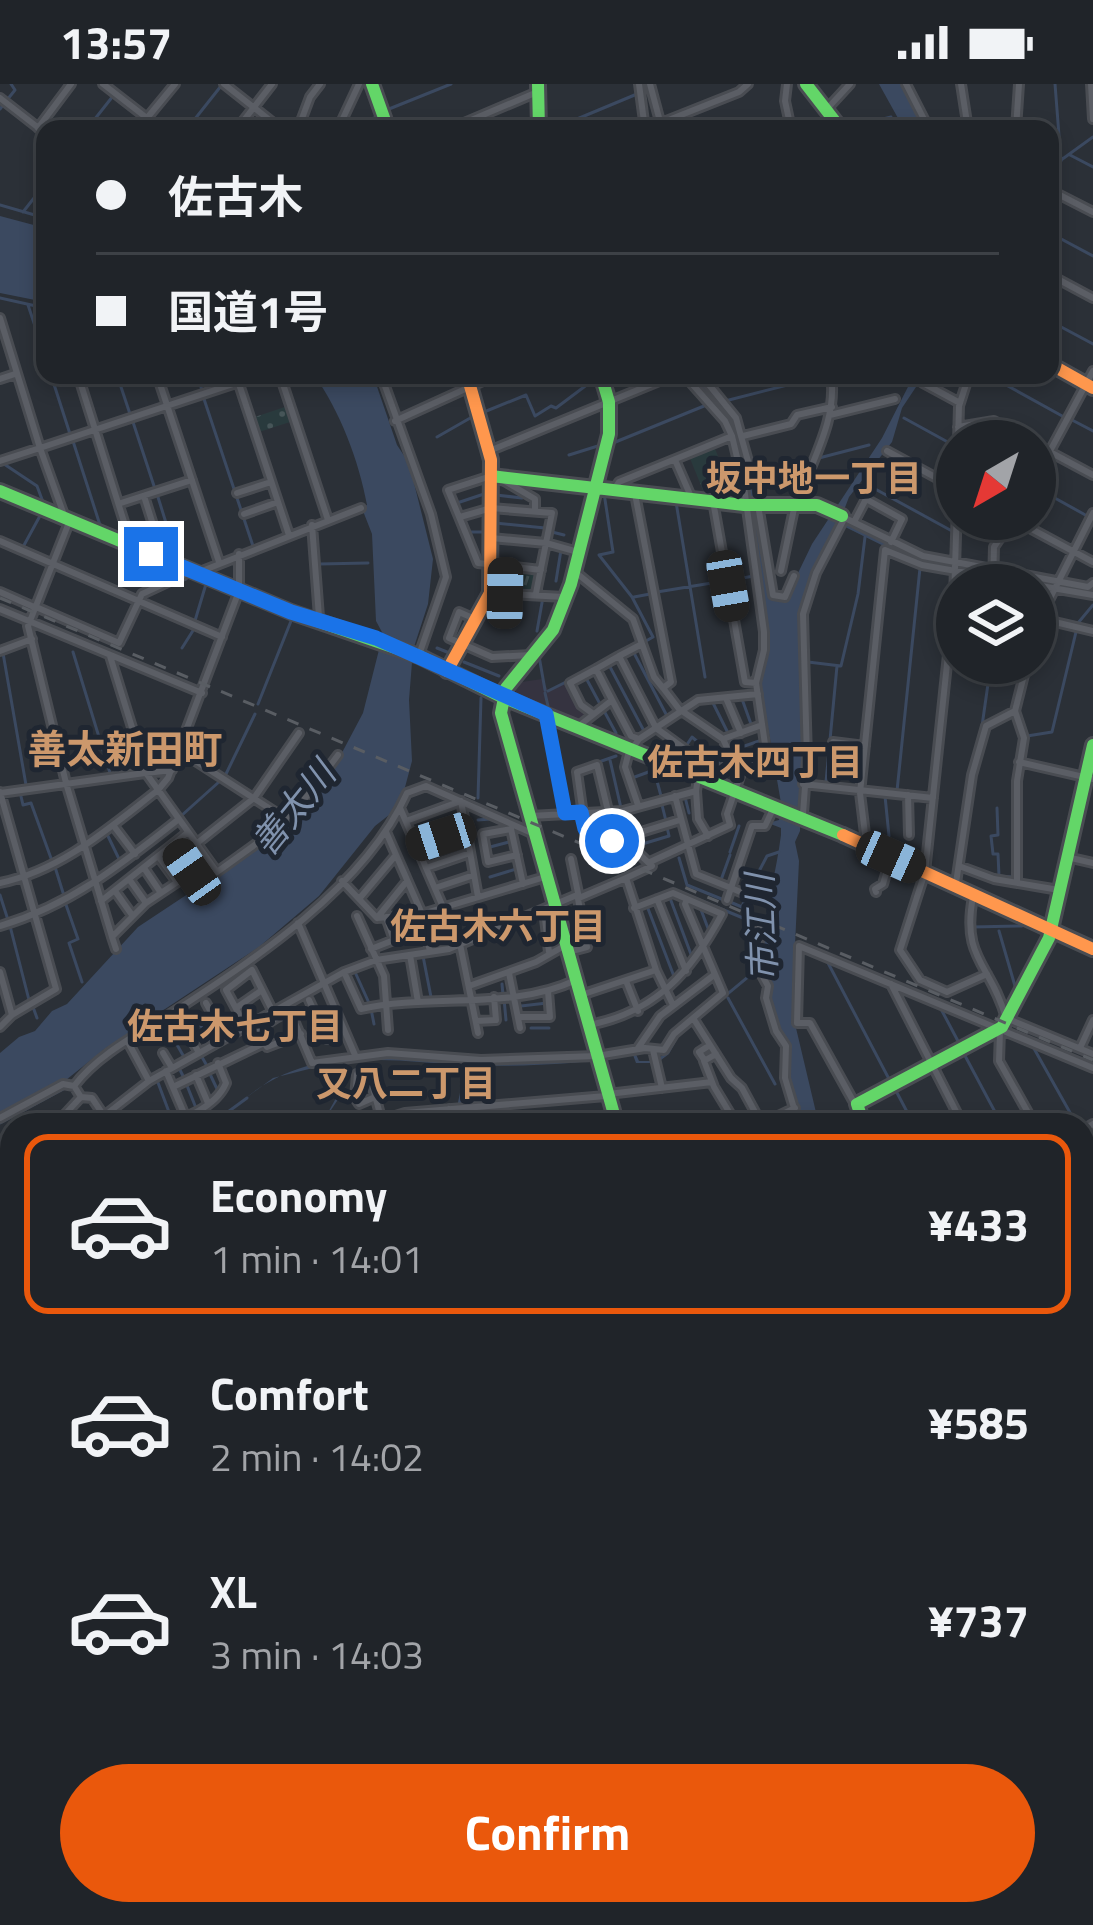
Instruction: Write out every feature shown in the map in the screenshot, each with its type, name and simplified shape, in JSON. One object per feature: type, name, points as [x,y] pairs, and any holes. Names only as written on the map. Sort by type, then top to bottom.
[{"type":"main road","points":[[372,84],[385,120]]},
{"type":"main road","points":[[539,120],[538,88],[556,84]]},
{"type":"main road","points":[[806,84],[834,120]]},
{"type":"main road","points":[[1059,368],[1091,381]]},
{"type":"main road","points":[[447,671],[497,593],[498,565],[490,538],[496,477],[470,384]]},
{"type":"main road","points":[[604,384],[609,434],[604,489],[553,630],[502,697],[501,712],[561,950],[578,987],[613,1113]]},
{"type":"main road","points":[[496,477],[713,502],[796,504],[843,518]]},
{"type":"main road","points":[[0,490],[239,591],[376,638],[502,697],[546,714],[586,720],[636,743],[697,783],[734,788],[777,806],[1093,949]]},
{"type":"main road","points":[[859,1113],[856,1106],[1003,1023],[1050,930],[1093,745]]},
{"type":"street","points":[[48,120],[71,84]]},
{"type":"street","points":[[103,84],[149,120]]},
{"type":"street","points":[[147,118],[176,84]]},
{"type":"street","points":[[224,84],[269,120]]},
{"type":"street","points":[[244,120],[272,84]]},
{"type":"street","points":[[302,120],[320,84]]},
{"type":"street","points":[[342,120],[359,84]]},
{"type":"street","points":[[639,84],[644,120]]},
{"type":"street","points":[[650,84],[660,120]]},
{"type":"street","points":[[676,120],[748,84]]},
{"type":"street","points":[[787,84],[789,120]]},
{"type":"street","points":[[826,110],[850,84]]},
{"type":"street","points":[[906,84],[924,120]]},
{"type":"street","points":[[961,84],[967,120]]},
{"type":"street","points":[[1017,120],[1019,84]]},
{"type":"street","points":[[1091,84],[1093,118]]},
{"type":"street","points":[[469,120],[538,88]]},
{"type":"street","points":[[0,98],[36,125]]},
{"type":"street","points":[[1059,195],[1093,212]]},
{"type":"street","points":[[1059,280],[1093,298]]},
{"type":"street","points":[[0,318],[40,448],[68,519],[28,621],[66,783],[116,950]]},
{"type":"street","points":[[0,379],[15,374]]},
{"type":"street","points":[[1056,442],[1091,381]]},
{"type":"street","points":[[81,384],[129,545]]},
{"type":"street","points":[[160,384],[219,562]]},
{"type":"street","points":[[0,461],[224,384]]},
{"type":"street","points":[[239,384],[289,535]]},
{"type":"street","points":[[283,384],[328,520]]},
{"type":"street","points":[[384,384],[431,514],[446,577],[419,656]]},
{"type":"street","points":[[395,421],[463,384]]},
{"type":"street","points":[[489,451],[652,384]]},
{"type":"street","points":[[692,384],[732,436],[773,596],[785,597],[794,576]]},
{"type":"street","points":[[708,384],[731,411],[743,436],[751,472]]},
{"type":"street","points":[[781,571],[796,504],[831,411],[831,384]]},
{"type":"street","points":[[924,384],[960,403]]},
{"type":"street","points":[[959,420],[966,384]]},
{"type":"street","points":[[743,436],[791,424],[797,415],[896,399]]},
{"type":"street","points":[[604,489],[732,436]]},
{"type":"street","points":[[886,451],[936,477]]},
{"type":"street","points":[[1056,455],[1093,475]]},
{"type":"street","points":[[675,460],[692,500]]},
{"type":"street","points":[[535,512],[535,499],[496,477],[448,490],[478,563],[541,570]]},
{"type":"street","points":[[120,503],[192,480]]},
{"type":"street","points":[[237,493],[271,482]]},
{"type":"street","points":[[635,494],[670,682],[663,688]]},
{"type":"street","points":[[144,496],[155,531],[151,554]]},
{"type":"street","points":[[803,817],[807,759],[803,614],[816,573],[843,518],[866,500],[902,519],[890,542]]},
{"type":"street","points":[[244,514],[278,502]]},
{"type":"street","points":[[713,502],[745,682],[756,683]]},
{"type":"street","points":[[619,656],[656,728],[715,771],[765,752],[756,683],[764,632],[752,505]]},
{"type":"street","points":[[0,592],[119,643],[142,594],[361,508]]},
{"type":"street","points":[[459,518],[491,508],[552,513],[536,593]]},
{"type":"street","points":[[1057,586],[1093,514]]},
{"type":"street","points":[[843,518],[949,564]]},
{"type":"street","points":[[312,525],[319,619]]},
{"type":"street","points":[[490,538],[547,543],[578,552]]},
{"type":"street","points":[[1052,540],[1093,562]]},
{"type":"street","points":[[0,541],[222,638]]},
{"type":"street","points":[[866,846],[860,790],[885,550],[922,565],[936,565]]},
{"type":"street","points":[[0,883],[25,878],[83,846],[158,790],[180,751],[239,591],[239,554]]},
{"type":"street","points":[[301,1034],[267,1047],[259,1029],[274,1015],[290,1011],[344,974],[377,962],[461,946],[551,914],[578,896],[626,878],[730,825],[727,814],[740,776],[723,740],[683,710],[654,677],[644,644],[626,611],[574,571]]},
{"type":"street","points":[[1057,586],[1093,583]]},
{"type":"street","points":[[1057,586],[1093,595]]},
{"type":"street","points":[[497,593],[566,598]]},
{"type":"street","points":[[0,609],[202,693]]},
{"type":"street","points":[[1056,623],[1093,631]]},
{"type":"street","points":[[0,651],[32,638]]},
{"type":"street","points":[[463,644],[492,657],[535,654]]},
{"type":"street","points":[[612,700],[586,720],[569,683],[644,644]]},
{"type":"street","points":[[110,656],[146,773],[217,872],[286,819],[338,755]]},
{"type":"street","points":[[596,669],[636,743]]},
{"type":"street","points":[[946,684],[925,872],[901,954],[920,980],[947,992],[987,974]]},
{"type":"street","points":[[1017,880],[1019,762],[1024,738],[1016,711],[1022,684]]},
{"type":"street","points":[[638,806],[626,766],[636,743],[698,700],[758,694]]},
{"type":"street","points":[[725,697],[741,733]]},
{"type":"street","points":[[956,886],[972,775],[986,726],[1016,711]]},
{"type":"street","points":[[546,714],[565,813]]},
{"type":"street","points":[[723,740],[762,725]]},
{"type":"street","points":[[196,844],[254,798],[299,733]]},
{"type":"street","points":[[832,742],[865,746]]},
{"type":"street","points":[[180,751],[286,819]]},
{"type":"street","points":[[1019,762],[1089,778]]},
{"type":"street","points":[[608,811],[598,765],[575,776],[585,829],[612,841],[680,820]]},
{"type":"street","points":[[0,1027],[56,989],[0,792],[172,770]]},
{"type":"street","points":[[517,855],[488,862],[483,834],[565,813],[623,811],[675,796],[697,783],[698,819],[708,836]]},
{"type":"street","points":[[802,784],[933,798]]},
{"type":"street","points":[[74,1086],[102,1059],[263,952],[298,923],[385,830],[407,793],[426,786],[510,825],[523,884]]},
{"type":"street","points":[[908,795],[909,835]]},
{"type":"street","points":[[675,796],[696,874],[750,896]]},
{"type":"street","points":[[406,821],[461,801]]},
{"type":"street","points":[[461,801],[478,897]]},
{"type":"street","points":[[727,900],[752,826],[765,826],[777,806]]},
{"type":"street","points":[[400,808],[443,907]]},
{"type":"street","points":[[623,811],[636,851],[650,864]]},
{"type":"street","points":[[0,926],[35,916],[95,885],[178,819]]},
{"type":"street","points":[[113,825],[135,854]]},
{"type":"street","points":[[416,845],[466,829]]},
{"type":"street","points":[[385,830],[422,914],[430,952]]},
{"type":"street","points":[[101,902],[188,832]]},
{"type":"street","points":[[173,844],[192,872]]},
{"type":"street","points":[[426,868],[470,853]]},
{"type":"street","points":[[359,899],[396,855]]},
{"type":"street","points":[[158,856],[177,882]]},
{"type":"street","points":[[876,892],[891,857]]},
{"type":"street","points":[[1066,857],[1093,863]]},
{"type":"street","points":[[470,986],[561,950],[587,947],[571,859]]},
{"type":"street","points":[[112,937],[146,903],[209,861]]},
{"type":"street","points":[[959,866],[994,879],[1059,890]]},
{"type":"street","points":[[143,868],[161,893]]},
{"type":"street","points":[[435,888],[474,875]]},
{"type":"street","points":[[382,917],[422,914],[546,877]]},
{"type":"street","points":[[626,878],[656,970],[673,1005]]},
{"type":"street","points":[[129,879],[146,903]]},
{"type":"street","points":[[342,881],[382,917],[410,956],[418,1002]]},
{"type":"street","points":[[382,917],[407,881]]},
{"type":"street","points":[[115,891],[132,915]]},
{"type":"street","points":[[589,1025],[638,1011],[665,992],[702,951],[722,914],[673,893],[634,908]]},
{"type":"street","points":[[973,895],[968,933],[1003,1023],[999,1061],[1028,1113]]},
{"type":"street","points":[[658,899],[686,971]]},
{"type":"street","points":[[290,1011],[312,1063],[388,1053],[481,1060],[598,1058],[638,1048],[664,1050],[674,1034],[723,993],[702,951],[687,899]]},
{"type":"street","points":[[357,916],[384,976],[388,1030]]},
{"type":"street","points":[[298,923],[355,1055]]},
{"type":"street","points":[[760,926],[758,969],[767,986],[776,1031],[786,1046],[785,1078],[796,1113]]},
{"type":"street","points":[[371,949],[398,940],[427,938]]},
{"type":"street","points":[[461,946],[478,1033]]},
{"type":"street","points":[[856,1106],[810,1023],[797,1023],[800,946],[891,984],[1093,1054]]},
{"type":"street","points":[[246,1027],[226,990],[252,970],[274,1015]]},
{"type":"street","points":[[344,974],[358,1007],[627,983],[656,970]]},
{"type":"street","points":[[0,972],[12,1015]]},
{"type":"street","points":[[509,973],[520,1028]]},
{"type":"street","points":[[638,1048],[660,1016],[714,975]]},
{"type":"street","points":[[627,983],[638,1011]]},
{"type":"street","points":[[891,984],[957,1113]]},
{"type":"street","points":[[236,1008],[262,990]]},
{"type":"street","points":[[520,1017],[550,1016],[548,992]]},
{"type":"street","points":[[108,1113],[149,1081],[308,997]]},
{"type":"street","points":[[308,997],[327,1039]]},
{"type":"street","points":[[476,1022],[494,1022],[494,997]]},
{"type":"street","points":[[206,1003],[225,1038]]},
{"type":"street","points":[[694,1020],[756,1113]]},
{"type":"street","points":[[1080,1048],[1093,1020]]},
{"type":"street","points":[[1003,1023],[1093,1068]]},
{"type":"street","points":[[187,1030],[199,1053]]},
{"type":"street","points":[[128,1042],[149,1081]]},
{"type":"street","points":[[173,1087],[264,1042]]},
{"type":"street","points":[[710,1045],[699,1052],[730,1113]]},
{"type":"street","points":[[653,1049],[662,1088]]},
{"type":"street","points":[[164,1053],[180,1113]]},
{"type":"street","points":[[705,1060],[716,1054]]},
{"type":"street","points":[[195,1113],[225,1090],[218,1063]]},
{"type":"street","points":[[375,1097],[359,1103],[355,1098],[357,1074],[369,1073],[380,1113]]},
{"type":"street","points":[[196,1075],[208,1103]]},
{"type":"street","points":[[405,1113],[713,1085],[731,1078]]},
{"type":"street","points":[[9,1113],[63,1084],[74,1086],[81,1097]]},
{"type":"street","points":[[81,1097],[92,1098],[102,1113]]},
{"type":"street","points":[[66,1113],[81,1097]]},
{"type":"street","points":[[785,1113],[795,1108]]},
{"type":"street","points":[[446,1113],[448,1109]]},
{"type":"shaded area","points":[[542,679],[548,690],[567,682],[587,714],[580,720],[516,693],[515,683]]},
{"type":"green space","points":[[288,406],[293,421],[256,433],[252,418]]},
{"type":"green space","points":[[714,446],[728,482],[727,497],[705,495],[689,456]]},
{"type":"green space","points":[[506,568],[538,572],[534,590],[506,592]]},
{"type":"water","points":[[879,84],[903,84],[922,120],[899,120]]},
{"type":"water","points":[[0,216],[36,226],[36,300],[0,293]]},
{"type":"water","points":[[320,384],[376,384],[397,445],[409,463],[433,559],[428,604],[413,650],[412,761],[404,791],[319,896],[259,947],[106,1048],[61,1084],[0,1113],[0,1053],[67,1004],[138,927],[269,840],[314,794],[363,713],[383,634],[376,621],[372,534],[363,511],[314,528],[367,505],[332,404]]},
{"type":"water","points":[[694,384],[704,384],[739,430],[775,599],[786,598],[812,544],[882,438],[909,384],[918,384],[902,408],[892,442],[849,497],[841,518],[915,556],[961,564],[910,559],[837,523],[799,624],[805,762],[795,842],[799,861],[796,1028],[816,1113],[798,1113],[788,1078],[789,1051],[778,1032],[760,969],[679,1036],[669,1054],[657,1063],[636,1063],[633,1055],[525,1065],[346,1062],[341,1095],[328,1113],[340,1091],[337,1062],[284,1075],[325,1062],[354,1059],[536,1062],[635,1052],[639,1061],[652,1061],[665,1054],[676,1035],[760,965],[781,835],[781,828],[768,823],[779,820],[781,803],[760,681],[766,651],[761,591],[731,428]]},
{"type":"water","points":[[1056,581],[1093,587],[1093,593],[1056,586]]},
{"type":"waterway","points":[[7,100],[15,90],[11,84]]},
{"type":"waterway","points":[[389,109],[451,84]]},
{"type":"waterway","points":[[1055,84],[1058,120]]},
{"type":"waterway","points":[[194,120],[221,86]]},
{"type":"waterway","points":[[575,120],[637,94]]},
{"type":"waterway","points":[[94,120],[113,96]]},
{"type":"waterway","points":[[0,109],[3,105]]},
{"type":"waterway","points":[[369,120],[379,116]]},
{"type":"waterway","points":[[879,120],[891,117]]},
{"type":"waterway","points":[[1059,135],[1061,161]]},
{"type":"waterway","points":[[1059,162],[1093,137]]},
{"type":"waterway","points":[[1070,155],[1093,167]]},
{"type":"waterway","points":[[23,212],[36,195]]},
{"type":"waterway","points":[[0,205],[36,215]]},
{"type":"waterway","points":[[1059,238],[1093,256]]},
{"type":"waterway","points":[[0,298],[36,306]]},
{"type":"waterway","points":[[28,305],[36,329]]},
{"type":"waterway","points":[[1059,326],[1093,344]]},
{"type":"waterway","points":[[54,384],[70,434]]},
{"type":"waterway","points":[[120,384],[130,414]]},
{"type":"waterway","points":[[200,384],[202,390]]},
{"type":"waterway","points":[[484,412],[526,395],[535,416],[551,406],[556,408],[588,384]]},
{"type":"waterway","points":[[725,401],[792,384]]},
{"type":"waterway","points":[[1004,384],[1064,417]]},
{"type":"waterway","points":[[203,396],[253,546]]},
{"type":"waterway","points":[[613,443],[704,406]]},
{"type":"waterway","points":[[437,437],[472,417]]},
{"type":"waterway","points":[[904,418],[936,436]]},
{"type":"waterway","points":[[132,419],[155,489]]},
{"type":"waterway","points":[[1072,420],[1093,431]]},
{"type":"waterway","points":[[72,438],[100,525]]},
{"type":"waterway","points":[[569,455],[601,445]]},
{"type":"waterway","points":[[813,474],[819,458],[869,445]]},
{"type":"waterway","points":[[4,464],[37,486],[43,502]]},
{"type":"waterway","points":[[779,471],[807,473]]},
{"type":"waterway","points":[[866,484],[936,522]]},
{"type":"waterway","points":[[457,503],[487,493]]},
{"type":"waterway","points":[[604,493],[613,552],[599,555],[632,597],[653,637],[646,641]]},
{"type":"waterway","points":[[157,494],[167,526]]},
{"type":"waterway","points":[[496,495],[522,498]]},
{"type":"waterway","points":[[1056,499],[1089,517]]},
{"type":"waterway","points":[[676,502],[705,677]]},
{"type":"waterway","points":[[23,547],[41,514]]},
{"type":"waterway","points":[[495,523],[545,528]]},
{"type":"waterway","points":[[469,532],[487,532]]},
{"type":"waterway","points":[[552,532],[564,535]]},
{"type":"waterway","points":[[808,662],[841,666],[865,537]]},
{"type":"waterway","points":[[556,581],[561,550]]},
{"type":"waterway","points":[[319,564],[368,563]]},
{"type":"waterway","points":[[897,791],[920,568]]},
{"type":"waterway","points":[[731,580],[754,576]]},
{"type":"waterway","points":[[156,591],[186,579]]},
{"type":"waterway","points":[[657,592],[724,581]]},
{"type":"waterway","points":[[194,624],[206,584]]},
{"type":"waterway","points":[[634,597],[650,594]]},
{"type":"waterway","points":[[537,631],[543,597]]},
{"type":"waterway","points":[[1078,623],[1093,605]]},
{"type":"waterway","points":[[258,704],[291,621]]},
{"type":"waterway","points":[[123,644],[132,623]]},
{"type":"waterway","points":[[182,648],[194,629]]},
{"type":"waterway","points":[[1027,736],[1052,732],[1076,632]]},
{"type":"waterway","points":[[437,648],[452,654]]},
{"type":"waterway","points":[[73,652],[110,773]]},
{"type":"waterway","points":[[3,653],[26,785]]},
{"type":"waterway","points":[[634,653],[667,716]]},
{"type":"waterway","points":[[539,656],[545,690]]},
{"type":"waterway","points":[[464,662],[499,676]]},
{"type":"waterway","points":[[609,665],[644,731]]},
{"type":"waterway","points":[[826,782],[837,666]]},
{"type":"waterway","points":[[586,678],[600,704]]},
{"type":"waterway","points":[[548,691],[568,681]]},
{"type":"waterway","points":[[981,733],[988,684]]},
{"type":"waterway","points":[[545,693],[548,706]]},
{"type":"waterway","points":[[478,798],[481,698]]},
{"type":"waterway","points":[[742,699],[751,724]]},
{"type":"waterway","points":[[712,701],[728,733]]},
{"type":"waterway","points":[[603,709],[616,733]]},
{"type":"waterway","points":[[225,776],[255,714]]},
{"type":"waterway","points":[[686,746],[692,737],[720,766]]},
{"type":"waterway","points":[[733,750],[762,740]]},
{"type":"waterway","points":[[596,763],[616,756]]},
{"type":"waterway","points":[[610,760],[621,808]]},
{"type":"waterway","points":[[632,778],[654,770],[661,796]]},
{"type":"waterway","points":[[181,816],[220,781]]},
{"type":"waterway","points":[[20,792],[23,805],[31,803],[52,861]]},
{"type":"waterway","points":[[885,796],[889,836]]},
{"type":"waterway","points":[[685,797],[689,813]]},
{"type":"waterway","points":[[661,801],[666,821]]},
{"type":"waterway","points":[[997,808],[993,854],[998,854],[999,876],[1013,877]]},
{"type":"waterway","points":[[478,820],[490,819]]},
{"type":"waterway","points":[[598,823],[625,823]]},
{"type":"waterway","points":[[730,852],[739,826]]},
{"type":"waterway","points":[[639,845],[669,836],[667,827]]},
{"type":"waterway","points":[[106,832],[120,861]]},
{"type":"waterway","points":[[490,847],[509,842]]},
{"type":"waterway","name":"善太川","points":[[218,867],[250,845]]},
{"type":"waterway","name":"市江川","points":[[748,892],[767,856],[779,852]]},
{"type":"waterway","name":"市江川","points":[[721,880],[730,855]]},
{"type":"waterway","name":"市江川","points":[[679,858],[687,885],[724,900]]},
{"type":"waterway","points":[[55,867],[65,899]]},
{"type":"waterway","points":[[490,877],[516,869]]},
{"type":"waterway","name":"市江川","points":[[673,889],[760,925]]},
{"type":"waterway","points":[[0,895],[8,920]]},
{"type":"waterway","name":"市江川","points":[[730,902],[742,907],[746,896]]},
{"type":"waterway","points":[[670,898],[692,957]]},
{"type":"waterway","points":[[65,902],[78,939],[69,943],[82,982]]},
{"type":"waterway","points":[[647,906],[675,979]]},
{"type":"waterway","points":[[700,907],[709,931]]},
{"type":"waterway","points":[[10,926],[29,1000]]},
{"type":"waterway","points":[[972,927],[1022,926]]},
{"type":"waterway","points":[[999,931],[1015,986]]},
{"type":"waterway","points":[[423,956],[431,997]]},
{"type":"waterway","points":[[827,961],[889,1079]]},
{"type":"waterway","points":[[355,972],[369,1003]]},
{"type":"waterway","points":[[502,984],[503,995]]},
{"type":"waterway","points":[[728,998],[775,1084]]},
{"type":"waterway","points":[[504,999],[506,1020]]},
{"type":"waterway","points":[[521,1006],[547,1003]]},
{"type":"waterway","points":[[33,1007],[37,1018]]},
{"type":"waterway","points":[[371,1009],[374,1024]]},
{"type":"waterway","points":[[941,1009],[959,1043]]},
{"type":"waterway","points":[[195,1015],[210,1042]]},
{"type":"waterway","points":[[531,1028],[549,1028]]},
{"type":"waterway","points":[[176,1043],[184,1057]]},
{"type":"waterway","points":[[1032,1045],[1070,1113]]},
{"type":"waterway","points":[[963,1052],[996,1113]]},
{"type":"waterway","points":[[202,1057],[207,1066]]},
{"type":"waterway","points":[[459,1105],[467,1066]]},
{"type":"waterway","points":[[180,1070],[184,1078]]},
{"type":"waterway","points":[[209,1072],[218,1091]]},
{"type":"waterway","points":[[157,1080],[169,1113]]},
{"type":"waterway","points":[[186,1083],[196,1108]]},
{"type":"waterway","points":[[19,1113],[67,1087]]},
{"type":"waterway","points":[[895,1089],[908,1113]]},
{"type":"waterway","points":[[226,1113],[247,1098]]},
{"type":"railway","points":[[0,598],[1093,1060]]},
{"type":"traffic: fast","points":[[372,84],[385,120]]},
{"type":"traffic: fast","points":[[538,84],[539,120]]},
{"type":"traffic: fast","points":[[806,84],[834,120]]},
{"type":"traffic: fast","points":[[604,384],[609,434],[571,584],[553,630],[506,688],[501,713],[614,1113]]},
{"type":"traffic: fast","points":[[491,476],[744,505],[817,505],[842,516]]},
{"type":"traffic: fast","points":[[0,491],[291,612],[419,656],[502,697],[843,835]]},
{"type":"traffic: fast","points":[[860,1113],[857,1104],[1002,1027],[1049,938],[1093,745]]},
{"type":"traffic: slow","points":[[1059,369],[1093,388]]},
{"type":"traffic: slow","points":[[447,671],[490,593],[491,460],[470,384]]},
{"type":"traffic: slow","points":[[843,835],[1093,949]]},
{"type":"district","name":"坂中地一丁目","points":[[814,478]]},
{"type":"district","name":"善太新田町","points":[[125,749]]},
{"type":"district","name":"佐古木四丁目","points":[[755,762]]},
{"type":"district","name":"佐古木六丁目","points":[[498,926]]},
{"type":"district","name":"佐古木七丁目","points":[[235,1026]]},
{"type":"district","name":"又八二丁目","points":[[406,1083]]},
{"type":"route","points":[[151,554],[291,612],[376,638],[546,714],[565,813],[581,812],[585,829],[612,841]]}]
